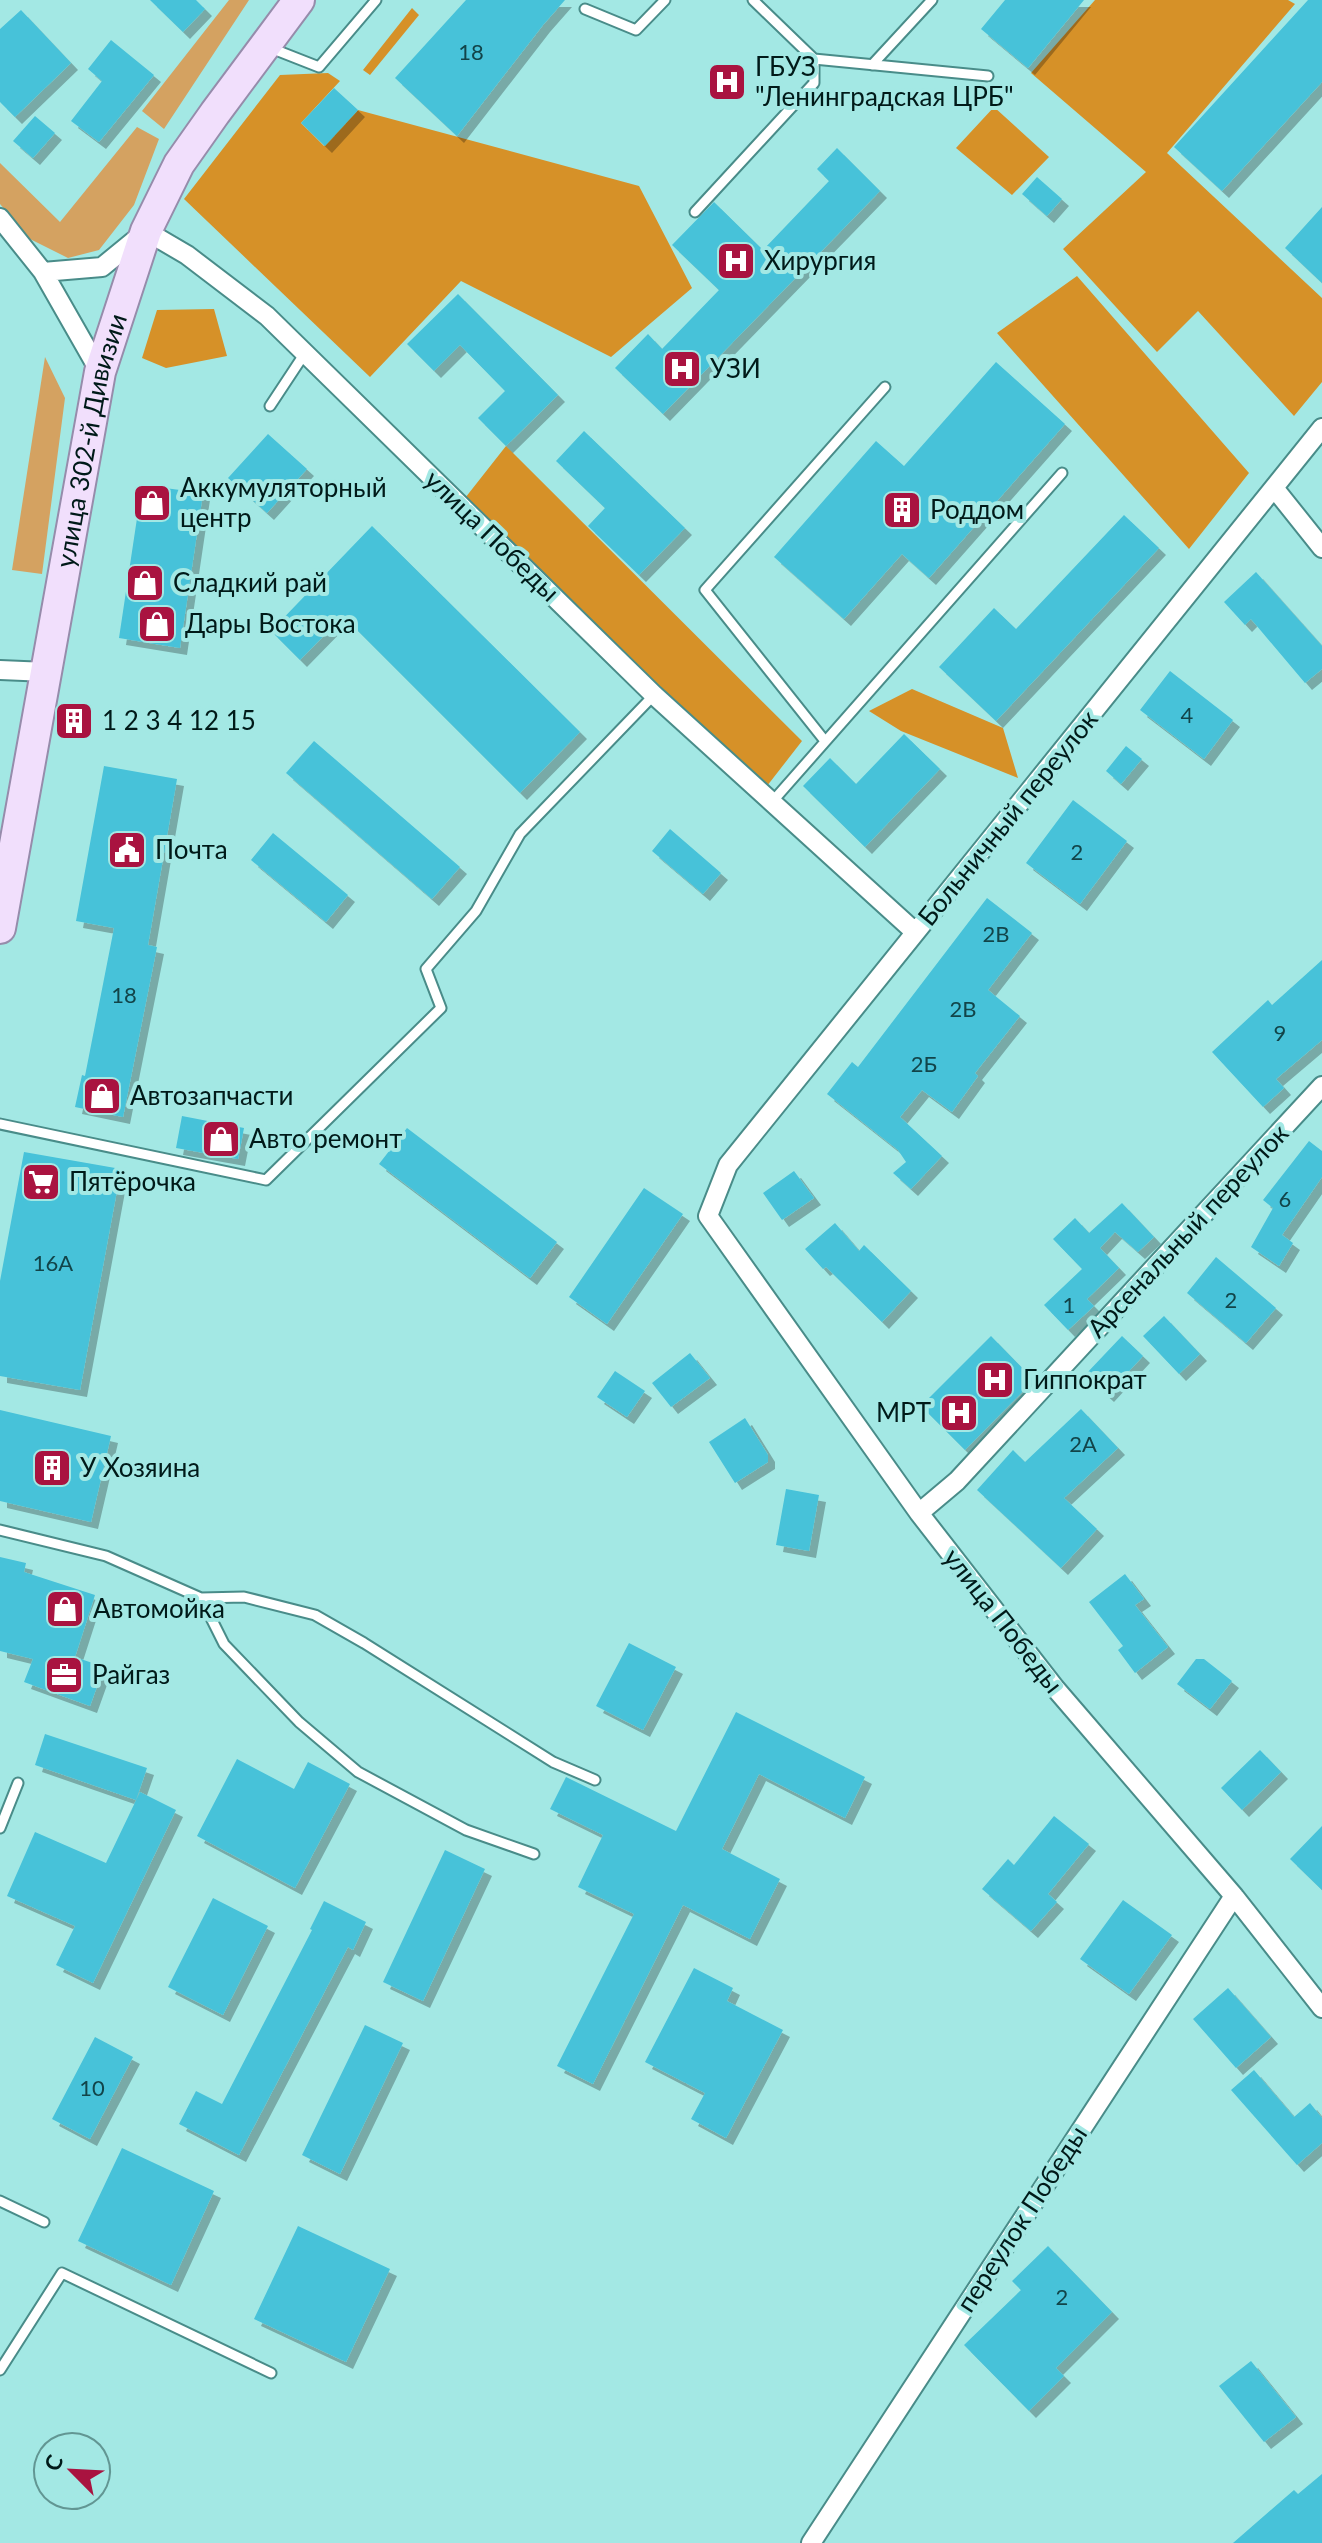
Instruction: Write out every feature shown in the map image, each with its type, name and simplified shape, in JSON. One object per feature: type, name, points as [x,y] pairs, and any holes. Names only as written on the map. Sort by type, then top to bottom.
[{"type":"main road","name":"улица 302-й Дивизии","points":[[0,928],[100,372],[146,231],[179,164],[299,0]]},
{"type":"street","points":[[0,218],[43,272],[100,372]]},
{"type":"street","points":[[43,272],[102,267],[146,231]]},
{"type":"street","name":"улица Победы","points":[[146,231],[199,263],[267,316],[654,695],[915,932]]},
{"type":"street","name":"Больничный переулок","points":[[708,1216],[728,1165],[1322,428]]},
{"type":"street","points":[[1275,489],[1322,548]]},
{"type":"street","points":[[0,670],[47,672]]},
{"type":"street","name":"Арсенальный переулок","points":[[919,1513],[957,1481],[1322,1086]]},
{"type":"street","name":"улица Победы","points":[[708,1216],[919,1513],[1055,1688],[1234,1896],[1322,2008]]},
{"type":"street","name":"переулок Победы","points":[[811,2543],[1234,1896]]},
{"type":"lane","points":[[264,46],[319,67],[376,0]]},
{"type":"lane","points":[[585,9],[636,30],[665,0]]},
{"type":"lane","points":[[753,0],[814,59],[988,76]]},
{"type":"lane","points":[[872,65],[932,0]]},
{"type":"lane","points":[[695,212],[814,83],[814,59]]},
{"type":"lane","points":[[270,406],[305,353]]},
{"type":"lane","points":[[825,741],[705,590],[885,387]]},
{"type":"lane","points":[[772,802],[1062,473]]},
{"type":"lane","points":[[0,1124],[266,1180],[441,1008],[426,969],[476,911],[520,834],[654,695]]},
{"type":"lane","points":[[0,1530],[106,1556],[201,1598],[244,1597],[315,1615],[553,1762],[595,1780]]},
{"type":"lane","points":[[201,1598],[224,1644],[299,1722],[358,1772],[466,1830],[534,1854]]},
{"type":"lane","points":[[0,1828],[18,1783]]},
{"type":"lane","points":[[0,2201],[44,2222]]},
{"type":"lane","points":[[0,2370],[62,2273],[271,2373]]},
{"type":"shaded area","points":[[229,0],[249,0],[164,129],[142,111]]},
{"type":"shaded area","points":[[1095,0],[1288,0],[1295,4],[1167,153],[1322,298],[1322,382],[1294,416],[1198,311],[1157,352],[1063,249],[1146,172],[1031,73]]},
{"type":"shaded area","points":[[412,8],[419,15],[370,75],[363,70]]},
{"type":"shaded area","points":[[328,73],[340,81],[301,123],[324,146],[358,110],[639,186],[692,288],[611,357],[461,281],[370,377],[184,199],[280,75]]},
{"type":"shaded area","points":[[994,107],[1049,157],[1012,195],[956,148]]},
{"type":"shaded area","points":[[137,127],[159,139],[134,205],[99,250],[68,258],[30,239],[0,204],[0,163],[60,222]]},
{"type":"shaded area","points":[[1077,276],[1249,473],[1189,549],[997,333]]},
{"type":"shaded area","points":[[214,309],[227,356],[166,368],[142,358],[157,310]]},
{"type":"shaded area","points":[[45,357],[65,398],[42,574],[12,570]]},
{"type":"shaded area","points":[[506,446],[802,741],[767,786],[458,507]]},
{"type":"shaded area","points":[[912,689],[1003,728],[1018,778],[901,731],[869,711]]},
{"type":"building","points":[[150,0],[196,0],[205,9],[183,32]]},
{"type":"building","points":[[466,0],[565,0],[457,136],[395,78]]},
{"type":"building","points":[[1005,0],[1084,0],[1028,68],[981,29]]},
{"type":"building","points":[[1308,0],[1322,0],[1322,82],[1222,191],[1174,147]]},
{"type":"building","points":[[21,10],[71,63],[15,117],[0,102],[0,29]]},
{"type":"building","points":[[111,40],[154,75],[99,142],[71,121],[102,81],[88,69]]},
{"type":"building","points":[[334,88],[358,110],[325,146],[301,123]]},
{"type":"building","points":[[35,116],[55,133],[33,158],[13,141]]},
{"type":"building","name":"Хирургия","points":[[837,148],[880,191],[663,414],[615,368],[648,334],[662,349],[719,290],[672,245],[714,202],[763,250],[829,181],[817,169]]},
{"type":"building","points":[[1037,177],[1062,199],[1047,216],[1022,194]]},
{"type":"building","points":[[1322,207],[1322,283],[1285,248]]},
{"type":"building","points":[[458,294],[558,395],[506,446],[478,418],[505,391],[460,345],[434,371],[407,344]]},
{"type":"building","name":"Роддом","points":[[996,362],[1065,424],[929,578],[902,554],[844,619],[774,557],[876,441],[904,466]]},
{"type":"building","points":[[584,431],[685,528],[639,575],[588,526],[605,508],[556,461]]},
{"type":"building","points":[[268,434],[307,469],[267,513],[228,478]]},
{"type":"building","points":[[142,485],[203,493],[180,648],[119,638]]},
{"type":"building","points":[[1124,515],[1159,548],[996,721],[939,667],[994,608],[1016,629]]},
{"type":"building","points":[[372,526],[580,732],[520,793],[343,616],[300,660],[271,631]]},
{"type":"building","points":[[1256,572],[1322,646],[1322,669],[1305,683],[1251,619],[1245,625],[1224,602]]},
{"type":"building","points":[[1170,671],[1233,720],[1204,759],[1140,710]]},
{"type":"building","points":[[904,734],[940,769],[865,847],[803,786],[830,758],[856,784]]},
{"type":"building","points":[[314,741],[460,867],[432,899],[286,773]]},
{"type":"building","points":[[1126,746],[1142,759],[1121,784],[1106,771]]},
{"type":"building","points":[[104,766],[177,779],[148,945],[157,947],[123,1117],[75,1107],[82,1075],[85,1076],[114,928],[76,921]]},
{"type":"building","points":[[1073,800],[1127,841],[1080,904],[1026,863]]},
{"type":"building","points":[[670,829],[721,873],[703,894],[652,851]]},
{"type":"building","points":[[273,833],[348,895],[326,922],[251,860]]},
{"type":"building","points":[[987,898],[1032,933],[988,990],[1020,1016],[975,1073],[978,1076],[952,1112],[922,1090],[900,1117],[942,1156],[911,1189],[893,1173],[906,1162],[898,1150],[827,1094],[852,1062],[858,1067]]},
{"type":"building","points":[[1322,960],[1322,1040],[1276,1079],[1284,1088],[1263,1107],[1212,1052],[1268,1000],[1272,1005]]},
{"type":"building","points":[[182,1116],[244,1128],[238,1159],[176,1148]]},
{"type":"building","points":[[407,1128],[557,1242],[530,1278],[379,1164]]},
{"type":"building","points":[[1309,1141],[1322,1151],[1322,1177],[1282,1235],[1293,1243],[1279,1266],[1251,1247],[1273,1208],[1263,1200]]},
{"type":"building","points":[[24,1152],[121,1169],[80,1390],[0,1376],[0,1281]]},
{"type":"building","points":[[794,1171],[814,1198],[782,1220],[763,1193]]},
{"type":"building","points":[[644,1188],[683,1214],[607,1324],[569,1297]]},
{"type":"building","points":[[1122,1203],[1154,1237],[1138,1252],[1115,1232],[1100,1248],[1119,1268],[1087,1299],[1094,1306],[1068,1330],[1044,1305],[1082,1269],[1053,1239],[1075,1218],[1089,1233]]},
{"type":"building","points":[[835,1223],[859,1251],[864,1245],[911,1291],[882,1322],[805,1249]]},
{"type":"building","points":[[1216,1257],[1276,1308],[1246,1343],[1187,1293]]},
{"type":"building","points":[[1164,1316],[1200,1354],[1179,1374],[1143,1336]]},
{"type":"building","points":[[991,1336],[1034,1380],[965,1450],[921,1406]]},
{"type":"building","points":[[1122,1336],[1143,1356],[1107,1395],[1085,1375]]},
{"type":"building","points":[[690,1353],[710,1378],[671,1407],[652,1383]]},
{"type":"building","points":[[615,1371],[645,1391],[627,1417],[597,1397]]},
{"type":"building","points":[[1081,1409],[1118,1448],[1064,1498],[1097,1529],[1061,1568],[977,1490],[1013,1450],[1025,1462]]},
{"type":"building","name":"У Хозяина","points":[[0,1410],[111,1436],[91,1522],[0,1501]]},
{"type":"building","points":[[745,1418],[768,1455],[768,1462],[735,1483],[709,1442]]},
{"type":"building","points":[[786,1489],[819,1495],[809,1551],[776,1545]]},
{"type":"building","points":[[0,1557],[26,1563],[24,1572],[95,1595],[75,1657],[104,1667],[90,1706],[24,1682],[33,1659],[0,1651]]},
{"type":"building","points":[[1125,1574],[1144,1599],[1135,1605],[1168,1647],[1135,1673],[1118,1650],[1123,1646],[1089,1602]]},
{"type":"building","points":[[629,1643],[676,1667],[643,1730],[596,1706]]},
{"type":"building","points":[[1196,1659],[1204,1659],[1232,1681],[1210,1709],[1177,1684]]},
{"type":"building","points":[[736,1712],[865,1777],[845,1818],[759,1774],[722,1849],[780,1879],[750,1939],[683,1905],[593,2084],[557,2066],[634,1914],[578,1887],[603,1835],[550,1809],[566,1777],[676,1831]]},
{"type":"building","points":[[45,1734],[147,1768],[136,1800],[35,1765]]},
{"type":"building","points":[[1260,1750],[1281,1772],[1242,1810],[1221,1788]]},
{"type":"building","points":[[237,1759],[294,1789],[308,1762],[350,1784],[295,1888],[197,1836]]},
{"type":"building","points":[[140,1792],[176,1810],[93,1983],[56,1965],[75,1926],[7,1896],[35,1832],[106,1863]]},
{"type":"building","points":[[1054,1816],[1089,1844],[1048,1894],[1057,1902],[1031,1931],[982,1889],[1008,1859],[1014,1865]]},
{"type":"building","points":[[1322,1826],[1322,1890],[1290,1859]]},
{"type":"building","points":[[445,1850],[485,1869],[423,2001],[383,1982]]},
{"type":"building","points":[[213,1898],[268,1926],[223,2015],[168,1987]]},
{"type":"building","points":[[1123,1900],[1172,1935],[1129,1994],[1080,1959]]},
{"type":"building","points":[[324,1901],[366,1922],[353,1950],[348,1947],[239,2155],[179,2124],[196,2091],[222,2104]]},
{"type":"building","points":[[694,1968],[733,1988],[727,2001],[783,2030],[726,2138],[691,2119],[705,2093],[645,2062]]},
{"type":"building","points":[[1228,1988],[1271,2037],[1236,2068],[1193,2019]]},
{"type":"building","points":[[365,2025],[403,2043],[340,2174],[302,2155]]},
{"type":"building","points":[[95,2037],[133,2057],[90,2139],[52,2119]]},
{"type":"building","points":[[1254,2070],[1294,2117],[1310,2103],[1322,2118],[1322,2143],[1297,2165],[1231,2090]]},
{"type":"building","points":[[122,2148],[214,2191],[171,2285],[78,2241]]},
{"type":"building","points":[[298,2226],[390,2269],[346,2362],[254,2319]]},
{"type":"building","points":[[1048,2246],[1112,2312],[1056,2368],[1064,2376],[1029,2411],[964,2345],[1021,2290],[1012,2281]]},
{"type":"building","points":[[1251,2361],[1296,2417],[1264,2442],[1219,2386]]},
{"type":"building","points":[[1322,2474],[1322,2543],[1233,2543],[1294,2490],[1298,2494]]},
{"type":"place","name":"ГБУЗ \"Ленинградская ЦРБ\"","points":[[727,82]]},
{"type":"place","name":"Хирургия","points":[[736,261]]},
{"type":"place","name":"УЗИ","points":[[682,369]]},
{"type":"place","name":"Аккумуляторный центр","points":[[152,503]]},
{"type":"place","name":"Роддом","points":[[902,510]]},
{"type":"place","name":"Сладкий рай","points":[[145,583]]},
{"type":"place","name":"Дары Востока","points":[[157,624]]},
{"type":"place","name":"1 2 3 4 12 15","points":[[74,721]]},
{"type":"place","name":"Почта","points":[[127,850]]},
{"type":"place","name":"Автозапчасти","points":[[102,1096]]},
{"type":"place","name":"Авто ремонт","points":[[221,1139]]},
{"type":"place","name":"Пятёрочка","points":[[41,1182]]},
{"type":"place","name":"Гиппократ","points":[[995,1380]]},
{"type":"place","name":"МРТ","points":[[959,1413]]},
{"type":"place","name":"У Хозяина","points":[[52,1468]]},
{"type":"place","name":"Автомойка","points":[[65,1609]]},
{"type":"place","name":"Райгаз","points":[[64,1675]]}]
